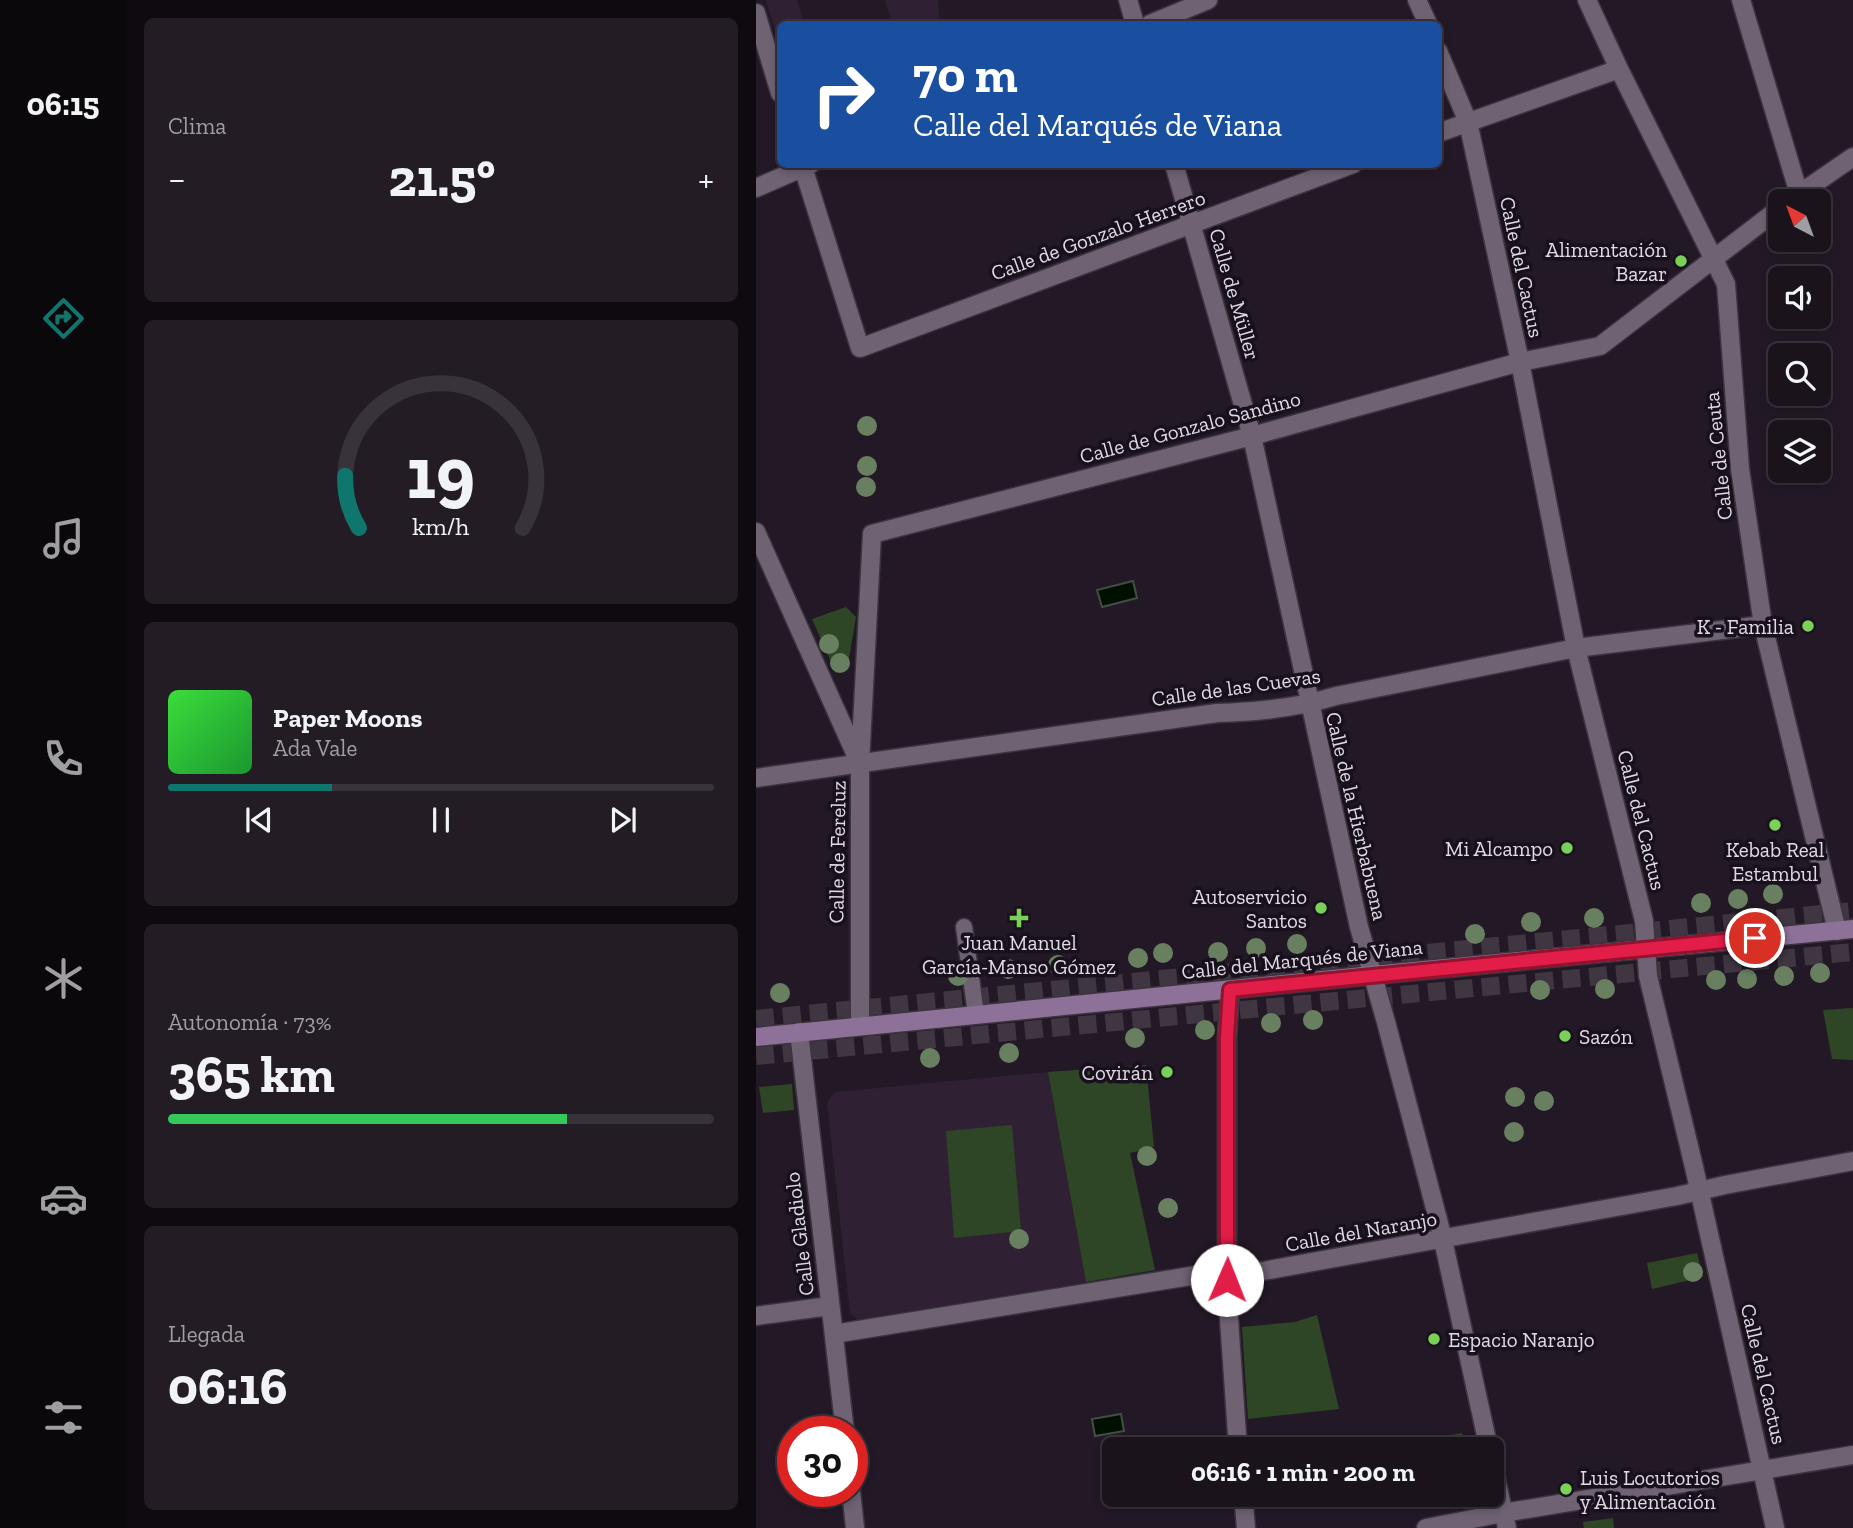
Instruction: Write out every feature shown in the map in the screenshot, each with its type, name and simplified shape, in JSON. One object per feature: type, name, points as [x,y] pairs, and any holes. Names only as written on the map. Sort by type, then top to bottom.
[{"type":"street","points":[[1128,0],[1134,21]]},
{"type":"street","points":[[1157,21],[1208,0]]},
{"type":"street","points":[[1418,0],[1426,21]]},
{"type":"street","name":"Calle de Ceuta","points":[[1587,0],[1726,284],[1740,469],[1763,625],[1845,930]]},
{"type":"street","points":[[1741,0],[1792,189]]},
{"type":"street","points":[[756,13],[777,83]]},
{"type":"street","name":"Calle del Cactus","points":[[1442,60],[1468,122],[1520,362],[1576,648],[1643,921],[1648,976],[1700,1191],[1774,1528]]},
{"type":"street","points":[[1442,132],[1619,69]]},
{"type":"street","points":[[1807,189],[1853,157]]},
{"type":"street","points":[[756,188],[801,168]]},
{"type":"street","name":"Calle de Gonzalo Herrero","points":[[807,168],[860,348],[1342,168]]},
{"type":"street","name":"Calle de Müller","points":[[1175,168],[1252,436]]},
{"type":"street","name":"Calle de Gonzalo Sandino","points":[[860,764],[872,534],[1252,436],[1520,362],[1600,346],[1768,217]]},
{"type":"street","name":"Calle de la Hierbabuena","points":[[1252,436],[1307,681],[1308,704],[1359,927],[1443,1240],[1486,1437]]},
{"type":"street","name":"Calle de Fereluz","points":[[756,532],[860,764],[860,1026]]},
{"type":"street","name":"Calle de las Cuevas","points":[[756,778],[1217,713],[1253,712],[1308,704],[1336,696],[1576,648],[1763,625]]},
{"type":"street","name":"Calle del Marqués de Viana","points":[[756,1037],[1845,930]]},
{"type":"street","points":[[1230,990],[1227,1037],[1227,1273],[1237,1437]]},
{"type":"street","name":"Calle Gladiolo","points":[[799,1032],[843,1416]]},
{"type":"street","name":"Calle del Naranjo","points":[[834,1334],[1195,1275],[1252,1273],[1443,1240],[1853,1161]]},
{"type":"street","points":[[756,1316],[830,1306]]},
{"type":"street","points":[[1426,1528],[1505,1520],[1853,1455]]},
{"type":"street","points":[[853,1507],[855,1528]]},
{"type":"street","points":[[1244,1507],[1246,1528]]},
{"type":"lane","points":[[964,928],[976,1014]]},
{"type":"shaded area","points":[[766,0],[797,0],[803,21],[777,21],[776,33]]},
{"type":"shaded area","points":[[885,0],[938,0],[940,21],[891,21]]},
{"type":"shaded area","points":[[1133,581],[1137,598],[1102,607],[1097,590]]},
{"type":"shaded area","points":[[1048,1072],[1086,1282],[858,1320],[850,1313],[827,1102],[835,1092]]},
{"type":"shaded area","points":[[1121,1414],[1124,1431],[1095,1436],[1092,1419]]},
{"type":"green space","points":[[846,607],[856,617],[847,670],[836,673],[812,619]]},
{"type":"green space","points":[[1853,1008],[1853,1060],[1832,1059],[1823,1010]]},
{"type":"green space","points":[[1146,1065],[1154,1147],[1130,1153],[1155,1270],[1086,1282],[1048,1072]]},
{"type":"green space","points":[[792,1084],[794,1110],[763,1113],[759,1087]]},
{"type":"green space","points":[[1012,1125],[1021,1231],[954,1238],[946,1131]]},
{"type":"green space","points":[[1697,1253],[1703,1277],[1652,1289],[1647,1263]]},
{"type":"green space","points":[[1317,1315],[1339,1409],[1248,1419],[1242,1327],[1295,1322]]},
{"type":"green space","points":[[1462,1433],[1463,1437],[1440,1437]]},
{"type":"green space","points":[[1613,1518],[1614,1528],[1584,1528],[1583,1522]]},
{"type":"tunnel","points":[[756,1019],[1853,911]]},
{"type":"tunnel","points":[[756,1056],[1853,952]]},
{"type":"place","name":"Alimentación Bazar","points":[[1681,261]]},
{"type":"place","name":"K - Familia","points":[[1808,626]]},
{"type":"place","name":"Kebab Real Estambul","points":[[1775,825]]},
{"type":"place","name":"Mi Alcampo","points":[[1567,848]]},
{"type":"place","name":"Autoservicio Santos","points":[[1321,908]]},
{"type":"place","name":"Juan Manuel García-Manso Gómez","points":[[1019,918]]},
{"type":"place","name":"Sazón","points":[[1565,1036]]},
{"type":"place","name":"Covirán","points":[[1167,1072]]},
{"type":"place","name":"Espacio Naranjo","points":[[1434,1339]]},
{"type":"place","name":"Luis Locutorios y Alimentación","points":[[1566,1489]]},
{"type":"route","points":[[1227,1280],[1227,1037],[1230,990],[1755,938]]}]
